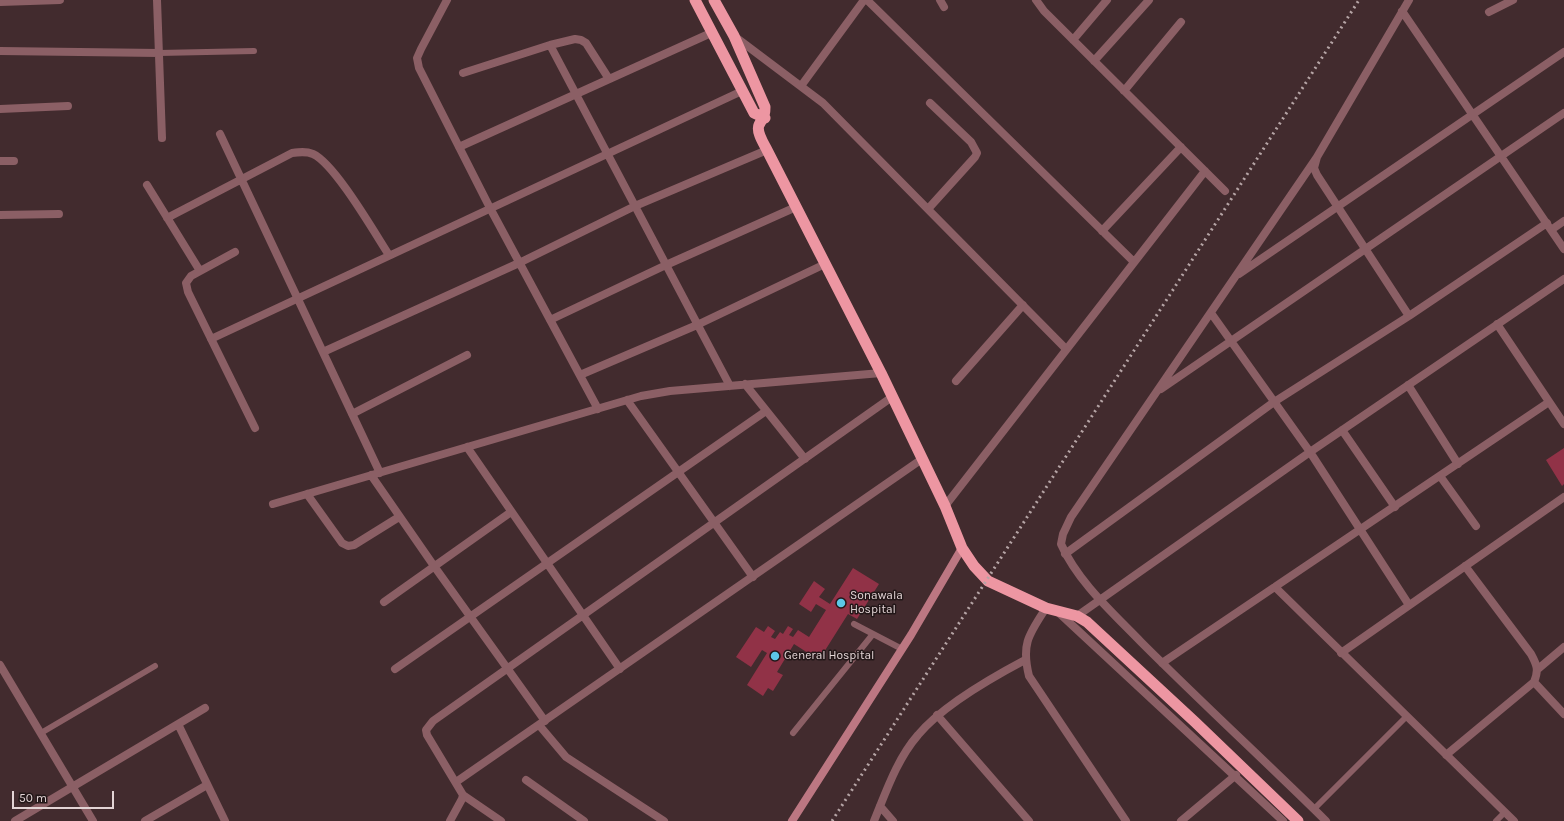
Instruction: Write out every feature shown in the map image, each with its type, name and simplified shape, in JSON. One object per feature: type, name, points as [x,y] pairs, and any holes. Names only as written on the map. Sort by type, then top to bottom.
[{"type":"highway","points":[[694,0],[754,113],[765,118]]},
{"type":"highway","points":[[714,0],[734,36],[763,101],[765,107],[765,118],[758,126],[767,150],[881,373],[945,506],[962,548],[974,566],[988,580],[1046,608],[1077,616],[1087,622],[1298,821]]},
{"type":"main road","points":[[792,821],[902,649],[962,548]]},
{"type":"street","points":[[0,2],[60,0]]},
{"type":"street","points":[[157,0],[162,138]]},
{"type":"street","points":[[447,0],[417,58],[419,68],[490,208],[598,408]]},
{"type":"street","points":[[801,86],[864,0]]},
{"type":"street","points":[[867,0],[1134,262]]},
{"type":"street","points":[[1036,0],[1044,11],[1225,191]]},
{"type":"street","points":[[1073,40],[1107,0]]},
{"type":"street","points":[[1094,61],[1149,0]]},
{"type":"street","points":[[1326,821],[1162,663],[1100,599],[1065,554],[1061,544],[1063,534],[1071,517],[1317,157],[1409,0]]},
{"type":"street","points":[[1489,12],[1513,0]]},
{"type":"street","points":[[1402,11],[1564,249]]},
{"type":"street","points":[[1124,91],[1181,22]]},
{"type":"street","points":[[459,147],[711,33]]},
{"type":"street","points":[[734,36],[823,103],[1066,349]]},
{"type":"street","points":[[463,73],[550,45],[581,40],[586,43],[609,79]]},
{"type":"street","points":[[550,45],[730,386]]},
{"type":"street","points":[[0,51],[159,53]]},
{"type":"street","points":[[1235,276],[1564,52]]},
{"type":"street","points":[[211,339],[742,91]]},
{"type":"street","points":[[928,209],[977,153],[971,142],[930,103]]},
{"type":"street","points":[[0,109],[68,106]]},
{"type":"street","points":[[1157,392],[1502,157],[1564,113]]},
{"type":"street","points":[[220,134],[380,473]]},
{"type":"street","points":[[1102,231],[1181,147]]},
{"type":"street","points":[[323,352],[519,263],[635,206],[767,150]]},
{"type":"street","points":[[167,218],[292,153],[301,151],[313,154],[324,162],[336,175],[389,255]]},
{"type":"street","points":[[1317,157],[1314,168],[1317,175],[1409,316]]},
{"type":"street","points":[[0,161],[14,161]]},
{"type":"street","points":[[945,506],[1205,172]]},
{"type":"street","points":[[147,185],[200,271]]},
{"type":"street","points":[[550,320],[666,265],[796,207]]},
{"type":"street","points":[[0,215],[59,214]]},
{"type":"street","points":[[1065,554],[1274,402],[1549,227],[1564,221]]},
{"type":"street","points":[[235,252],[191,276],[186,283],[188,292],[255,428]]},
{"type":"street","points":[[580,375],[697,325],[825,264]]},
{"type":"street","points":[[1077,616],[1310,452],[1564,279]]},
{"type":"street","points":[[956,381],[1023,305]]},
{"type":"street","points":[[1211,313],[1310,452],[1409,605]]},
{"type":"street","points":[[1497,324],[1564,424]]},
{"type":"street","points":[[352,414],[467,355]]},
{"type":"street","points":[[274,504],[627,400],[670,391],[881,373]]},
{"type":"street","points":[[745,384],[805,459]]},
{"type":"street","points":[[1408,385],[1458,464]]},
{"type":"street","points":[[501,821],[463,795],[426,730],[433,721],[892,397]]},
{"type":"street","points":[[627,400],[677,473],[753,578]]},
{"type":"street","points":[[1162,663],[1549,402]]},
{"type":"street","points":[[395,669],[766,411]]},
{"type":"street","points":[[1342,430],[1395,507]]},
{"type":"street","points":[[467,447],[620,669]]},
{"type":"street","points":[[456,782],[753,578],[922,459]]},
{"type":"street","points":[[371,475],[434,566],[508,668],[542,723],[566,757],[664,821]]},
{"type":"street","points":[[1440,476],[1476,526]]},
{"type":"street","points":[[307,494],[342,543],[348,546],[354,545],[400,517]]},
{"type":"street","points":[[1341,653],[1465,566],[1563,500]]},
{"type":"street","points":[[384,602],[511,512]]},
{"type":"street","points":[[1446,755],[1534,682],[1538,669],[1537,664],[1531,654],[1465,566]]},
{"type":"street","points":[[1275,587],[1514,821]]},
{"type":"street","points":[[1046,608],[1030,632],[1025,648],[1025,660],[1029,676],[1126,821]]},
{"type":"street","points":[[1058,612],[1283,821]]},
{"type":"street","points":[[1538,669],[1564,647]]},
{"type":"street","points":[[874,821],[901,761],[918,735],[937,715],[996,676],[1025,660]]},
{"type":"street","points":[[0,665],[93,821]]},
{"type":"street","points":[[1534,682],[1564,714]]},
{"type":"street","points":[[15,821],[205,708]]},
{"type":"street","points":[[937,715],[1029,821]]},
{"type":"street","points":[[178,724],[225,821]]},
{"type":"street","points":[[1181,821],[1236,776]]},
{"type":"street","points":[[526,780],[584,821]]},
{"type":"street","points":[[144,821],[207,785]]},
{"type":"street","points":[[450,821],[463,795]]},
{"type":"street","points":[[880,806],[893,821]]},
{"type":"lane","points":[[159,53],[254,51]]},
{"type":"lane","points":[[854,624],[902,649]]},
{"type":"lane","points":[[793,733],[873,634]]},
{"type":"lane","points":[[41,733],[155,666]]},
{"type":"lane","points":[[1314,809],[1407,716]]},
{"type":"lane","points":[[1496,821],[1505,812]]},
{"type":"building","points":[[1564,448],[1564,484],[1562,486],[1546,460]]},
{"type":"building","points":[[853,568],[879,584],[857,619],[848,614],[819,660],[794,644],[777,672],[783,675],[773,691],[768,688],[763,696],[747,685],[767,653],[762,650],[751,667],[736,657],[756,627],[764,632],[768,626],[775,631],[771,637],[775,639],[780,632],[783,634],[788,626],[793,629],[789,635],[793,637],[798,630],[809,637],[826,610],[816,604],[811,612],[799,604],[814,581],[825,589],[819,597],[830,604]]},
{"type":"railway","points":[[832,821],[1359,0]]},
{"type":"place","name":"Sonawala Hospital","points":[[841,603]]},
{"type":"place","name":"General Hospital","points":[[775,656]]}]
